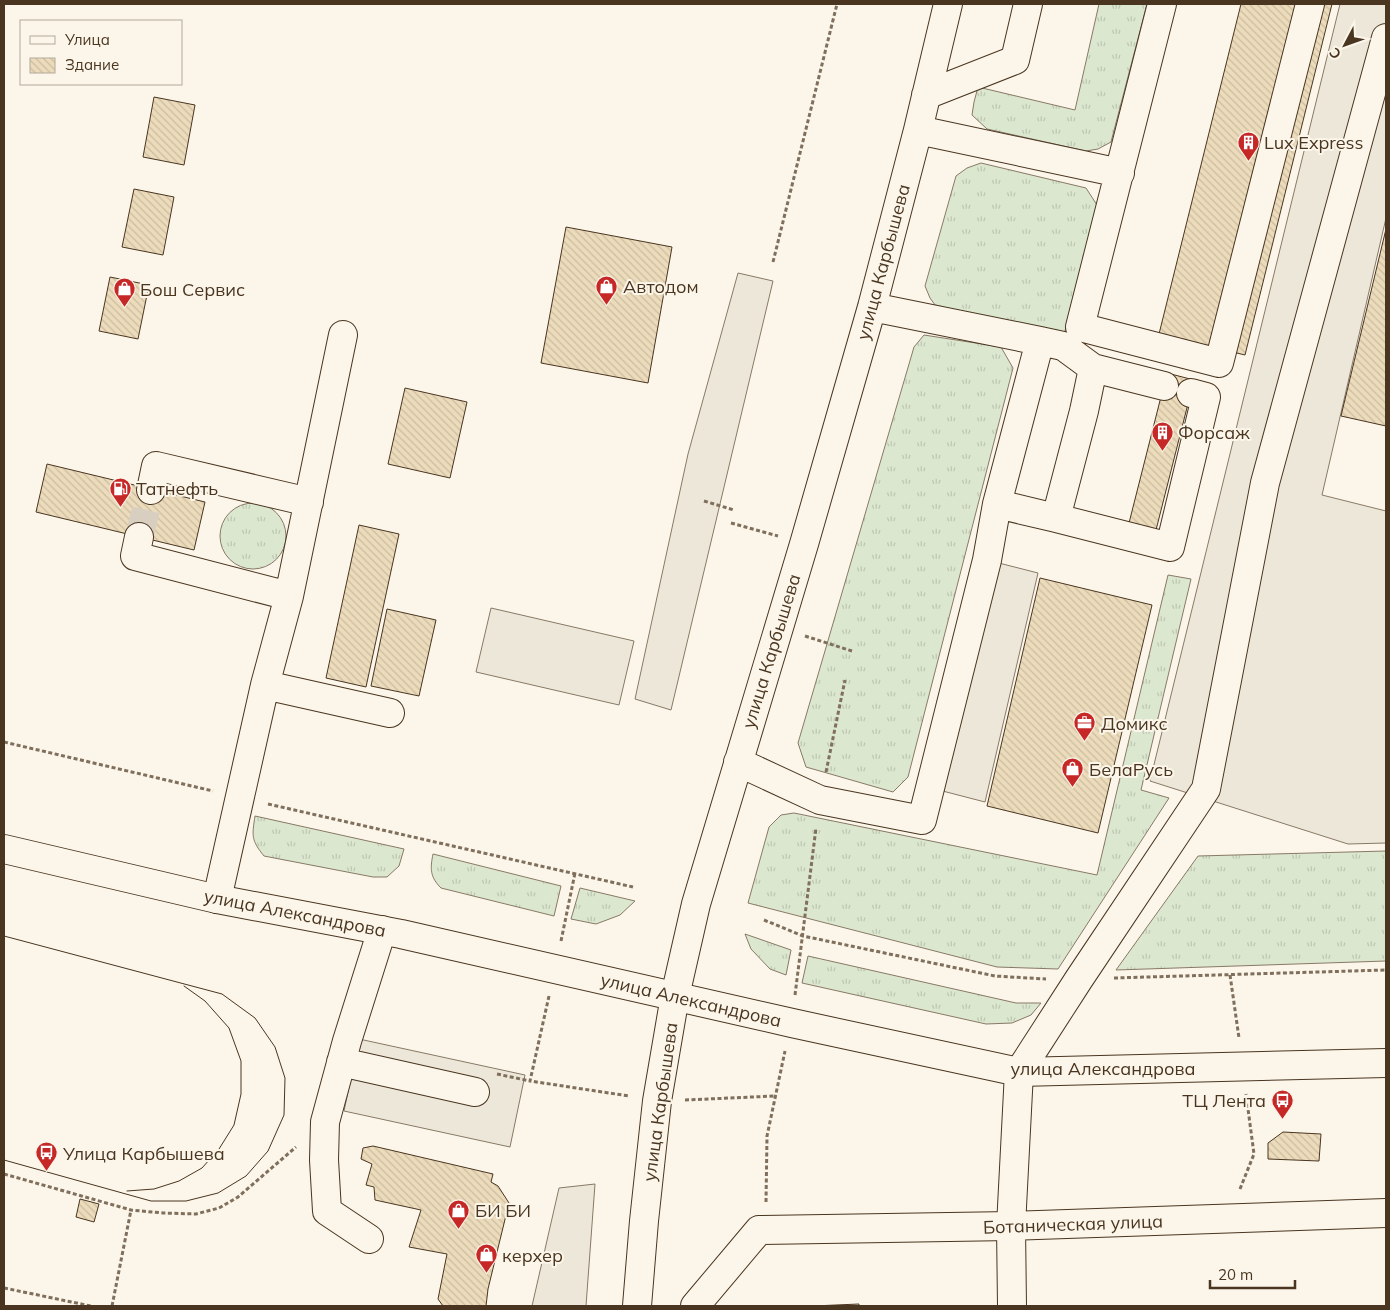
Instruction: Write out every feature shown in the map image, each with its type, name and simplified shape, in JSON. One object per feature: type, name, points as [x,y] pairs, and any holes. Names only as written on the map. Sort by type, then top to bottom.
[{"type":"street","name":"улица Карбышева","points":[[637,1306],[657,1101],[675,996],[696,904],[804,544],[872,307],[918,130],[948,4]]},
{"type":"street","points":[[926,95],[1015,60],[1028,4]]},
{"type":"street","points":[[1162,4],[1080,328],[1219,363],[1310,4]]},
{"type":"street","points":[[1012,1306],[1011,1226],[1019,1072],[1079,978],[1206,789],[1265,483],[1386,38]]},
{"type":"street","points":[[918,130],[1120,173]]},
{"type":"street","points":[[872,307],[1063,346],[1093,368],[1164,386]]},
{"type":"street","points":[[217,899],[265,685],[289,596],[343,335]]},
{"type":"street","points":[[738,762],[820,800],[922,820],[987,560],[998,504],[1040,341]]},
{"type":"street","points":[[1056,518],[1084,411],[1093,368]]},
{"type":"street","points":[[998,504],[1170,547],[1206,397],[1191,393]]},
{"type":"street","points":[[150,490],[156,466],[308,502]]},
{"type":"street","points":[[139,537],[135,556],[289,596]]},
{"type":"street","points":[[265,685],[390,713]]},
{"type":"street","name":"улица Александрова","points":[[4,849],[217,899],[382,930],[792,1023],[1019,1072],[1386,1063]]},
{"type":"street","points":[[369,1239],[327,1211],[324,1160],[325,1122],[341,1062],[382,930]]},
{"type":"street","points":[[341,1062],[475,1092]]},
{"type":"street","name":"Ботаническая улица","points":[[763,1230],[1011,1226],[1386,1214]]},
{"type":"street","points":[[695,1306],[763,1230]]},
{"type":"path","points":[[773,262],[837,4]]},
{"type":"path","points":[[704,500],[734,510]]},
{"type":"path","points":[[731,523],[804,544]]},
{"type":"path","points":[[778,628],[852,651]]},
{"type":"path","points":[[763,1230],[766,1136],[792,1023],[820,800],[845,680]]},
{"type":"path","points":[[4,742],[633,887]]},
{"type":"path","points":[[575,873],[530,1081],[657,1101],[775,1096]]},
{"type":"path","points":[[764,920],[803,936],[996,976],[1049,979]]},
{"type":"path","points":[[1111,978],[1386,970]]},
{"type":"path","points":[[1227,1219],[1254,1154],[1230,975]]},
{"type":"path","points":[[4,1174],[131,1210],[196,1214],[218,1208],[238,1196],[325,1122]]},
{"type":"path","points":[[112,1306],[131,1210]]},
{"type":"path","points":[[4,1288],[91,1306]]},
{"type":"green space","points":[[1099,4],[1147,4],[1111,142],[1098,149],[1086,151],[987,129],[972,115],[978,87],[1075,110]]},
{"type":"green space","points":[[981,163],[1086,188],[1097,205],[1063,339],[938,309],[930,298],[925,286],[956,176],[967,168]]},
{"type":"green space","points":[[924,335],[1001,347],[1013,368],[908,777],[893,792],[806,767],[798,743],[914,347]]},
{"type":"green space","points":[[253,503],[266,506],[276,513],[283,523],[286,536],[283,549],[276,559],[266,566],[253,569],[240,566],[230,559],[223,549],[220,536],[223,523],[230,513],[240,506]]},
{"type":"green space","points":[[1168,575],[1191,579],[1141,790],[1169,798],[1058,969],[997,967],[748,903],[769,827],[781,815],[794,813],[1097,875]]},
{"type":"green space","points":[[255,816],[404,849],[399,866],[387,877],[373,877],[264,856],[254,838]]},
{"type":"green space","points":[[1386,851],[1386,961],[1116,970],[1198,856]]},
{"type":"green space","points":[[433,854],[561,886],[554,916],[441,888],[432,873]]},
{"type":"green space","points":[[580,888],[635,901],[620,915],[596,924],[571,919]]},
{"type":"green space","points":[[745,934],[791,950],[786,975],[770,969],[751,949]]},
{"type":"green space","points":[[808,956],[1016,1003],[1041,1003],[1031,1015],[1012,1023],[986,1024],[802,983]]},
{"type":"shaded area","points":[[1340,4],[1386,4],[1386,218],[1322,495],[1386,511],[1386,843],[1348,844],[1150,781]]},
{"type":"shaded area","points":[[738,273],[773,281],[671,710],[635,699],[688,454]]},
{"type":"shaded area","points":[[987,560],[1038,573],[985,802],[931,788]]},
{"type":"shaded area","points":[[491,608],[634,641],[619,705],[476,672]]},
{"type":"shaded area","points":[[359,1039],[525,1075],[510,1147],[344,1111]]},
{"type":"shaded area","points":[[595,1184],[586,1306],[532,1306],[559,1188]]},
{"type":"building","name":"Lux Express","points":[[1241,4],[1332,4],[1245,355],[1159,334]]},
{"type":"building","points":[[154,97],[195,105],[184,165],[143,157]]},
{"type":"building","points":[[134,189],[174,197],[163,255],[122,247]]},
{"type":"building","name":"Автодом","points":[[566,227],[672,247],[648,383],[541,363]]},
{"type":"building","points":[[1386,229],[1386,426],[1341,416]]},
{"type":"building","name":"Бош Сервис","points":[[110,277],[149,285],[138,339],[99,331]]},
{"type":"building","name":"Форсаж","points":[[1167,373],[1194,380],[1156,530],[1129,523]]},
{"type":"building","points":[[405,388],[467,402],[450,478],[388,464]]},
{"type":"building","name":"Татнефть","points":[[47,464],[205,502],[194,550],[36,512]]},
{"type":"building","points":[[359,525],[399,534],[366,687],[326,678]]},
{"type":"building","points":[[1040,578],[1152,605],[1098,833],[987,806]]},
{"type":"building","points":[[387,609],[436,620],[419,696],[371,686]]},
{"type":"building","points":[[1283,1132],[1321,1134],[1319,1161],[1268,1159],[1268,1143]]},
{"type":"building","name":"БИ БИ","points":[[373,1146],[493,1174],[491,1182],[498,1186],[509,1203],[488,1289],[486,1306],[443,1306],[438,1299],[447,1254],[409,1247],[421,1210],[375,1200],[374,1187],[366,1185],[372,1164],[361,1159],[363,1148]]},
{"type":"building","points":[[80,1199],[99,1204],[94,1222],[76,1217]]},
{"type":"building","points":[[859,1304],[859,1306],[813,1306]]},
{"type":"tunnel","points":[[139,537],[151,490]]},
{"type":"tram line","points":[[4,936],[222,994],[255,1018],[275,1047],[285,1078],[284,1115],[268,1151],[246,1176],[218,1193],[186,1201],[151,1201],[4,1160]]},
{"type":"tram line","points":[[127,1191],[154,1189],[179,1181],[202,1168],[219,1149],[234,1125],[241,1094],[241,1061],[229,1028],[205,1001],[184,986]]},
{"type":"place","name":"Lux Express","points":[[1248,161]]},
{"type":"place","name":"Автодом","points":[[607,305]]},
{"type":"place","name":"Бош Сервис","points":[[124,308]]},
{"type":"place","name":"Форсаж","points":[[1162,451]]},
{"type":"place","name":"Татнефть","points":[[120,507]]},
{"type":"place","name":"Домикс","points":[[1085,742]]},
{"type":"place","name":"БелаРусь","points":[[1073,788]]},
{"type":"place","name":"ТЦ Лента","points":[[1282,1119]]},
{"type":"place","name":"Улица Карбышева","points":[[47,1172]]},
{"type":"place","name":"БИ БИ","points":[[459,1229]]},
{"type":"place","name":"керхер","points":[[486,1274]]}]
